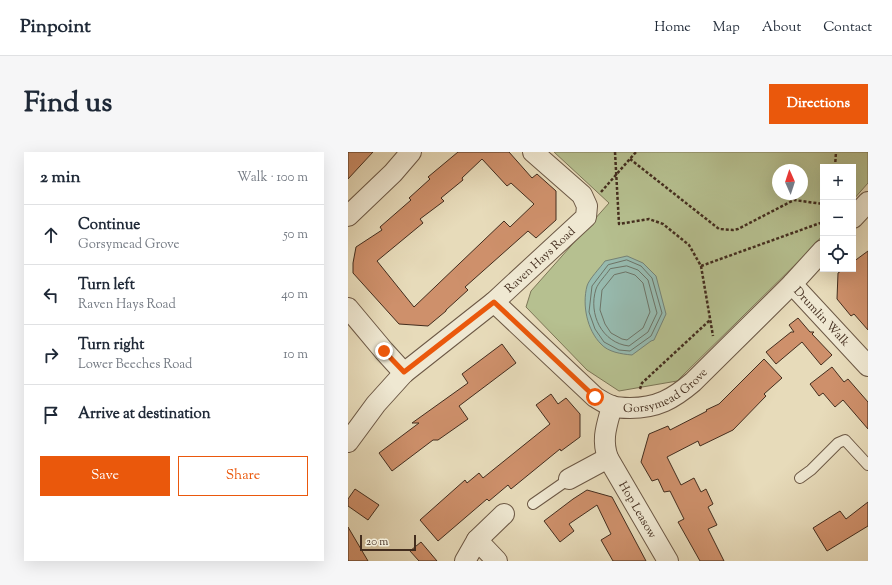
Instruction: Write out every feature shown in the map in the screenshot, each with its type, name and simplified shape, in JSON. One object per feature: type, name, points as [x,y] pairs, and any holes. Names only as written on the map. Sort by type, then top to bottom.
[{"type":"street","points":[[348,216],[411,152]]},
{"type":"street","points":[[533,152],[582,195],[587,206]]},
{"type":"street","points":[[856,215],[868,202]]},
{"type":"street","name":"Raven Hays Road","points":[[348,442],[376,404],[404,372],[494,302],[586,217],[587,206]]},
{"type":"street","name":"Gorsymead Grove","points":[[494,302],[595,397],[612,406],[633,408],[652,407],[674,397],[693,382],[792,284],[820,253]]},
{"type":"street","name":"Drumlin Walk","points":[[792,284],[868,366]]},
{"type":"street","points":[[348,308],[384,351],[404,372]]},
{"type":"street","name":"Hop Leasow","points":[[612,406],[605,434],[604,447],[608,458],[668,561]]},
{"type":"street","points":[[569,479],[608,458]]},
{"type":"street","points":[[465,561],[477,540],[504,514]]},
{"type":"street","points":[[477,540],[497,561]]},
{"type":"lane","points":[[800,478],[811,470],[842,440],[845,440],[868,465]]},
{"type":"lane","points":[[533,504],[569,479]]},
{"type":"path","points":[[615,152],[619,224],[649,219],[663,224],[689,246],[701,266],[717,358]]},
{"type":"path","points":[[587,206],[636,152]]},
{"type":"path","points":[[835,164],[836,152]]},
{"type":"path","points":[[630,159],[720,229],[738,229],[794,200],[820,204]]},
{"type":"path","points":[[701,266],[820,223]]},
{"type":"path","points":[[633,408],[642,383],[710,320]]},
{"type":"green space","points":[[554,152],[868,152],[868,183],[856,197],[856,164],[820,164],[820,238],[805,255],[677,381],[619,391],[587,370],[526,307],[531,291],[609,203]]},
{"type":"water","points":[[627,256],[643,263],[656,276],[666,314],[654,340],[632,355],[611,351],[601,344],[592,332],[589,325],[585,301],[588,283],[605,261]]},
{"type":"building","points":[[348,152],[373,152],[348,179]]},
{"type":"building","points":[[458,152],[509,152],[532,178],[537,174],[556,191],[556,220],[536,238],[528,231],[465,287],[468,290],[428,326],[399,324],[353,273],[356,247],[382,230],[380,227],[411,200],[409,198],[430,179],[428,177]],"holes":[[[482,159],[507,186],[511,183],[534,204],[510,227],[504,221],[414,307],[377,261],[423,223],[420,219],[444,201],[441,198],[463,180],[462,178]]]},
{"type":"building","points":[[868,251],[868,330],[854,314],[851,316],[837,299],[838,273],[856,272],[856,260]]},
{"type":"building","points":[[798,318],[810,332],[814,332],[812,334],[832,355],[821,365],[802,342],[776,364],[766,352],[791,332],[794,332],[789,325]]},
{"type":"building","points":[[502,344],[516,363],[459,406],[468,419],[438,440],[433,440],[392,471],[379,453],[419,423],[412,423],[468,383],[462,374]]},
{"type":"building","points":[[764,359],[782,378],[764,394],[766,396],[733,430],[700,446],[698,441],[667,457],[681,485],[694,478],[701,492],[706,489],[713,504],[708,507],[717,525],[708,529],[724,561],[700,561],[678,522],[684,519],[670,491],[664,492],[658,479],[652,481],[641,462],[649,434],[668,426],[670,430],[719,404]]},
{"type":"building","points":[[832,367],[844,382],[848,379],[868,402],[868,429],[843,400],[835,407],[823,393],[819,396],[810,384]]},
{"type":"building","points":[[551,394],[558,404],[566,398],[580,414],[580,437],[561,451],[560,449],[511,489],[508,485],[489,501],[487,499],[438,541],[420,520],[465,480],[467,483],[479,473],[483,478],[550,424],[536,405]]},
{"type":"building","points":[[355,489],[379,505],[368,520],[348,506],[348,499]]},
{"type":"building","points":[[587,490],[612,497],[646,561],[613,561],[601,540],[611,534],[597,505],[569,524],[574,531],[560,542],[544,521]]},
{"type":"building","points":[[868,502],[868,526],[827,551],[813,528],[840,511],[846,519]]},
{"type":"building","points":[[348,527],[368,561],[348,561]]},
{"type":"building","points":[[421,542],[437,561],[419,561],[410,551]]},
{"type":"route","points":[[384,351],[404,372],[494,302],[595,397]]}]
